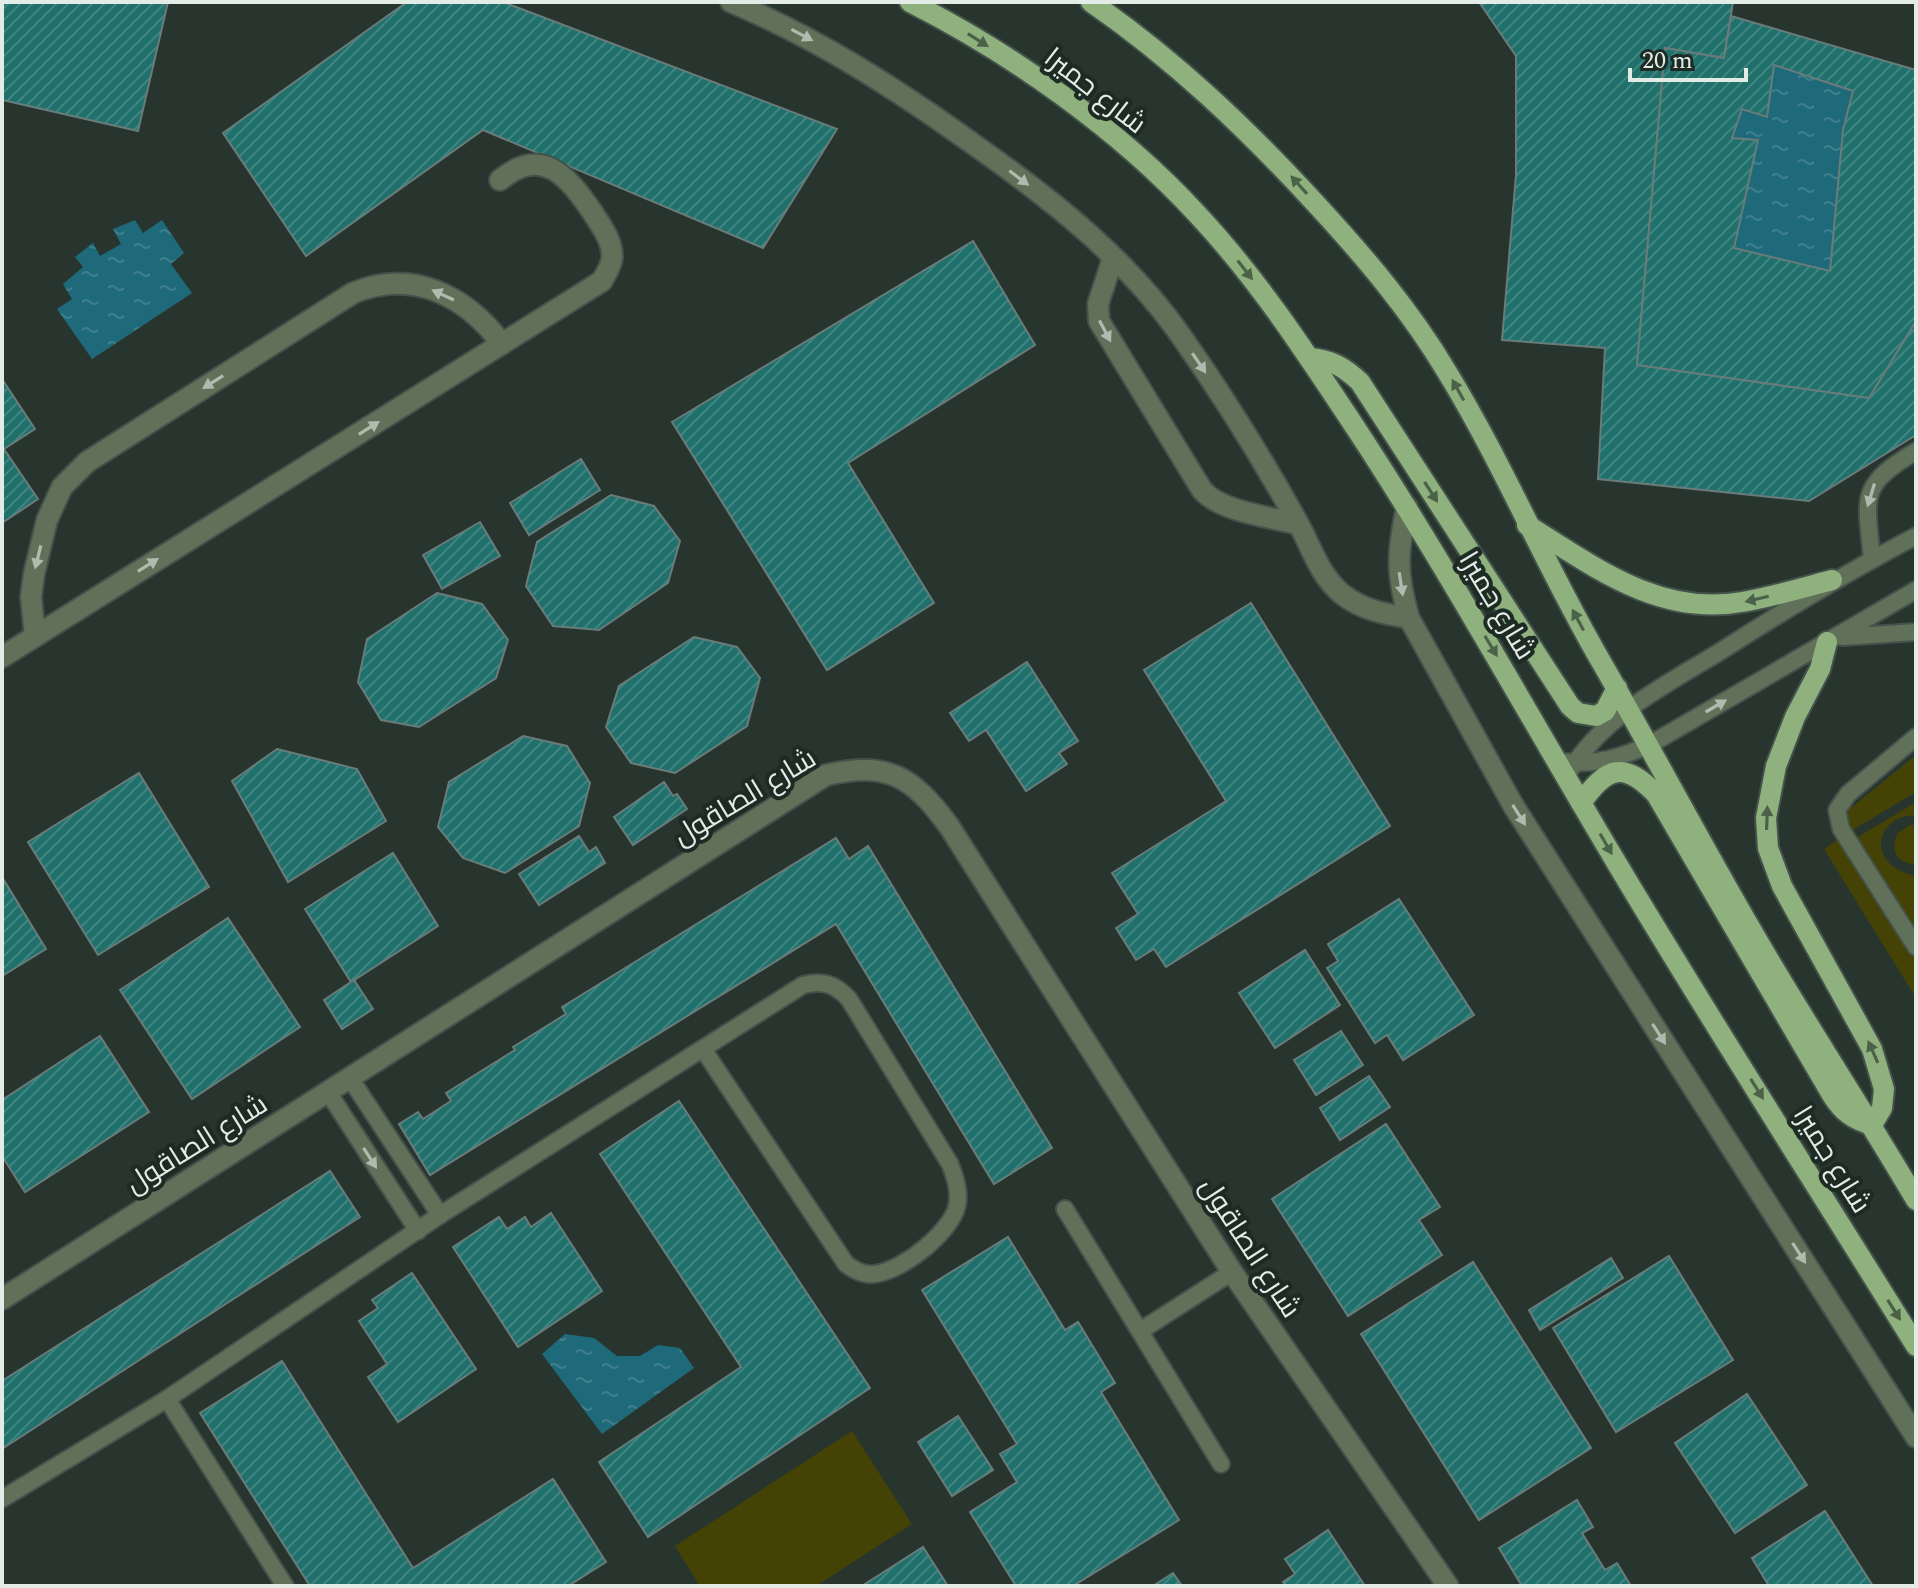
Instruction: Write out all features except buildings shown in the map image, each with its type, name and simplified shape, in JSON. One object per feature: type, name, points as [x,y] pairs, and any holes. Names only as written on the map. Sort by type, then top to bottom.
[{"type":"main road","name":"شارع جميرا","points":[[910,2],[1031,73],[1116,138],[1194,211],[1274,306],[1407,507],[1566,767],[1581,803],[1916,1346]]},
{"type":"main road","name":"شارع جميرا","points":[[1091,2],[1201,87],[1266,149],[1362,255],[1407,311],[1482,433],[1526,524],[1761,948],[1916,1200]]},
{"type":"main road","points":[[1309,358],[1329,360],[1345,367],[1360,382],[1570,706],[1578,713],[1596,716],[1605,711],[1617,688]]},
{"type":"main road","points":[[1526,524],[1632,588],[1685,603],[1740,603],[1832,580]]},
{"type":"main road","points":[[1581,803],[1594,784],[1604,776],[1620,771],[1639,776],[1656,794],[1841,1110],[1853,1120],[1872,1125],[1882,1108],[1884,1089],[1880,1068],[1782,886],[1768,848],[1766,818],[1776,766],[1795,717],[1832,640]]},
{"type":"street","points":[[731,2],[794,31],[890,86],[1041,194],[1091,235],[1137,281],[1178,331],[1298,524],[1318,566],[1343,595],[1380,613],[1409,618]]},
{"type":"street","points":[[2,657],[602,281],[612,256],[605,231],[566,176],[553,168],[538,165],[511,171],[500,180]]},
{"type":"street","points":[[1113,258],[1098,304],[1099,321],[1202,490],[1225,506],[1298,524]]},
{"type":"street","points":[[35,636],[31,597],[34,574],[53,503],[73,473],[353,293],[372,285],[392,282],[432,289],[470,310],[487,324],[502,344]]},
{"type":"street","points":[[1407,507],[1399,545],[1399,566],[1409,618],[1513,805],[1916,1437]]},
{"type":"street","name":"شارع الصاقول","points":[[2,1299],[826,775],[856,768],[886,771],[921,794],[949,826],[1232,1272],[1448,1586]]},
{"type":"lane","points":[[1872,559],[1867,506],[1869,491],[1890,467],[1916,451]]},
{"type":"lane","points":[[1566,767],[1608,724],[1629,709],[1832,580],[1916,536]]},
{"type":"lane","points":[[1566,767],[1625,756],[1649,745],[1916,590]]},
{"type":"lane","points":[[1832,640],[1916,632]]},
{"type":"lane","points":[[1916,737],[1848,794],[1837,810],[1841,829],[1916,947]]},
{"type":"lane","points":[[2,1499],[167,1399],[440,1215],[803,985],[828,983],[840,989],[849,999],[950,1164],[958,1192],[957,1206],[944,1232],[881,1273],[869,1274],[846,1264],[703,1049]]},
{"type":"lane","points":[[350,1078],[440,1215]]},
{"type":"lane","points":[[328,1092],[418,1231]]},
{"type":"lane","points":[[1065,1209],[1221,1464]]},
{"type":"lane","points":[[1140,1331],[1232,1272]]},
{"type":"lane","points":[[167,1399],[285,1586]]},
{"type":"shaded area","points":[[1916,755],[1916,792],[1851,831],[1845,822],[1847,811]]},
{"type":"shaded area","points":[[1916,802],[1916,816],[1903,817],[1885,830],[1882,851],[1899,870],[1916,876],[1916,939],[1853,840]]},
{"type":"shaded area","points":[[1910,825],[1916,825],[1916,865],[1900,859],[1894,846],[1897,834]]},
{"type":"shaded area","points":[[1840,838],[1916,958],[1916,998],[1824,849]]},
{"type":"shaded area","points":[[852,1431],[912,1524],[816,1586],[700,1586],[675,1546]]},
{"type":"water","points":[[1774,65],[1853,91],[1843,130],[1830,271],[1734,248],[1757,140],[1732,138],[1742,109],[1767,117]]},
{"type":"water","points":[[135,220],[143,233],[162,220],[184,253],[171,264],[192,293],[92,359],[57,309],[72,299],[63,284],[83,267],[75,257],[93,243],[100,256],[121,244],[113,229]]},
{"type":"water","points":[[565,1334],[594,1338],[617,1356],[640,1356],[658,1345],[680,1348],[694,1368],[602,1434],[542,1354]]}]
